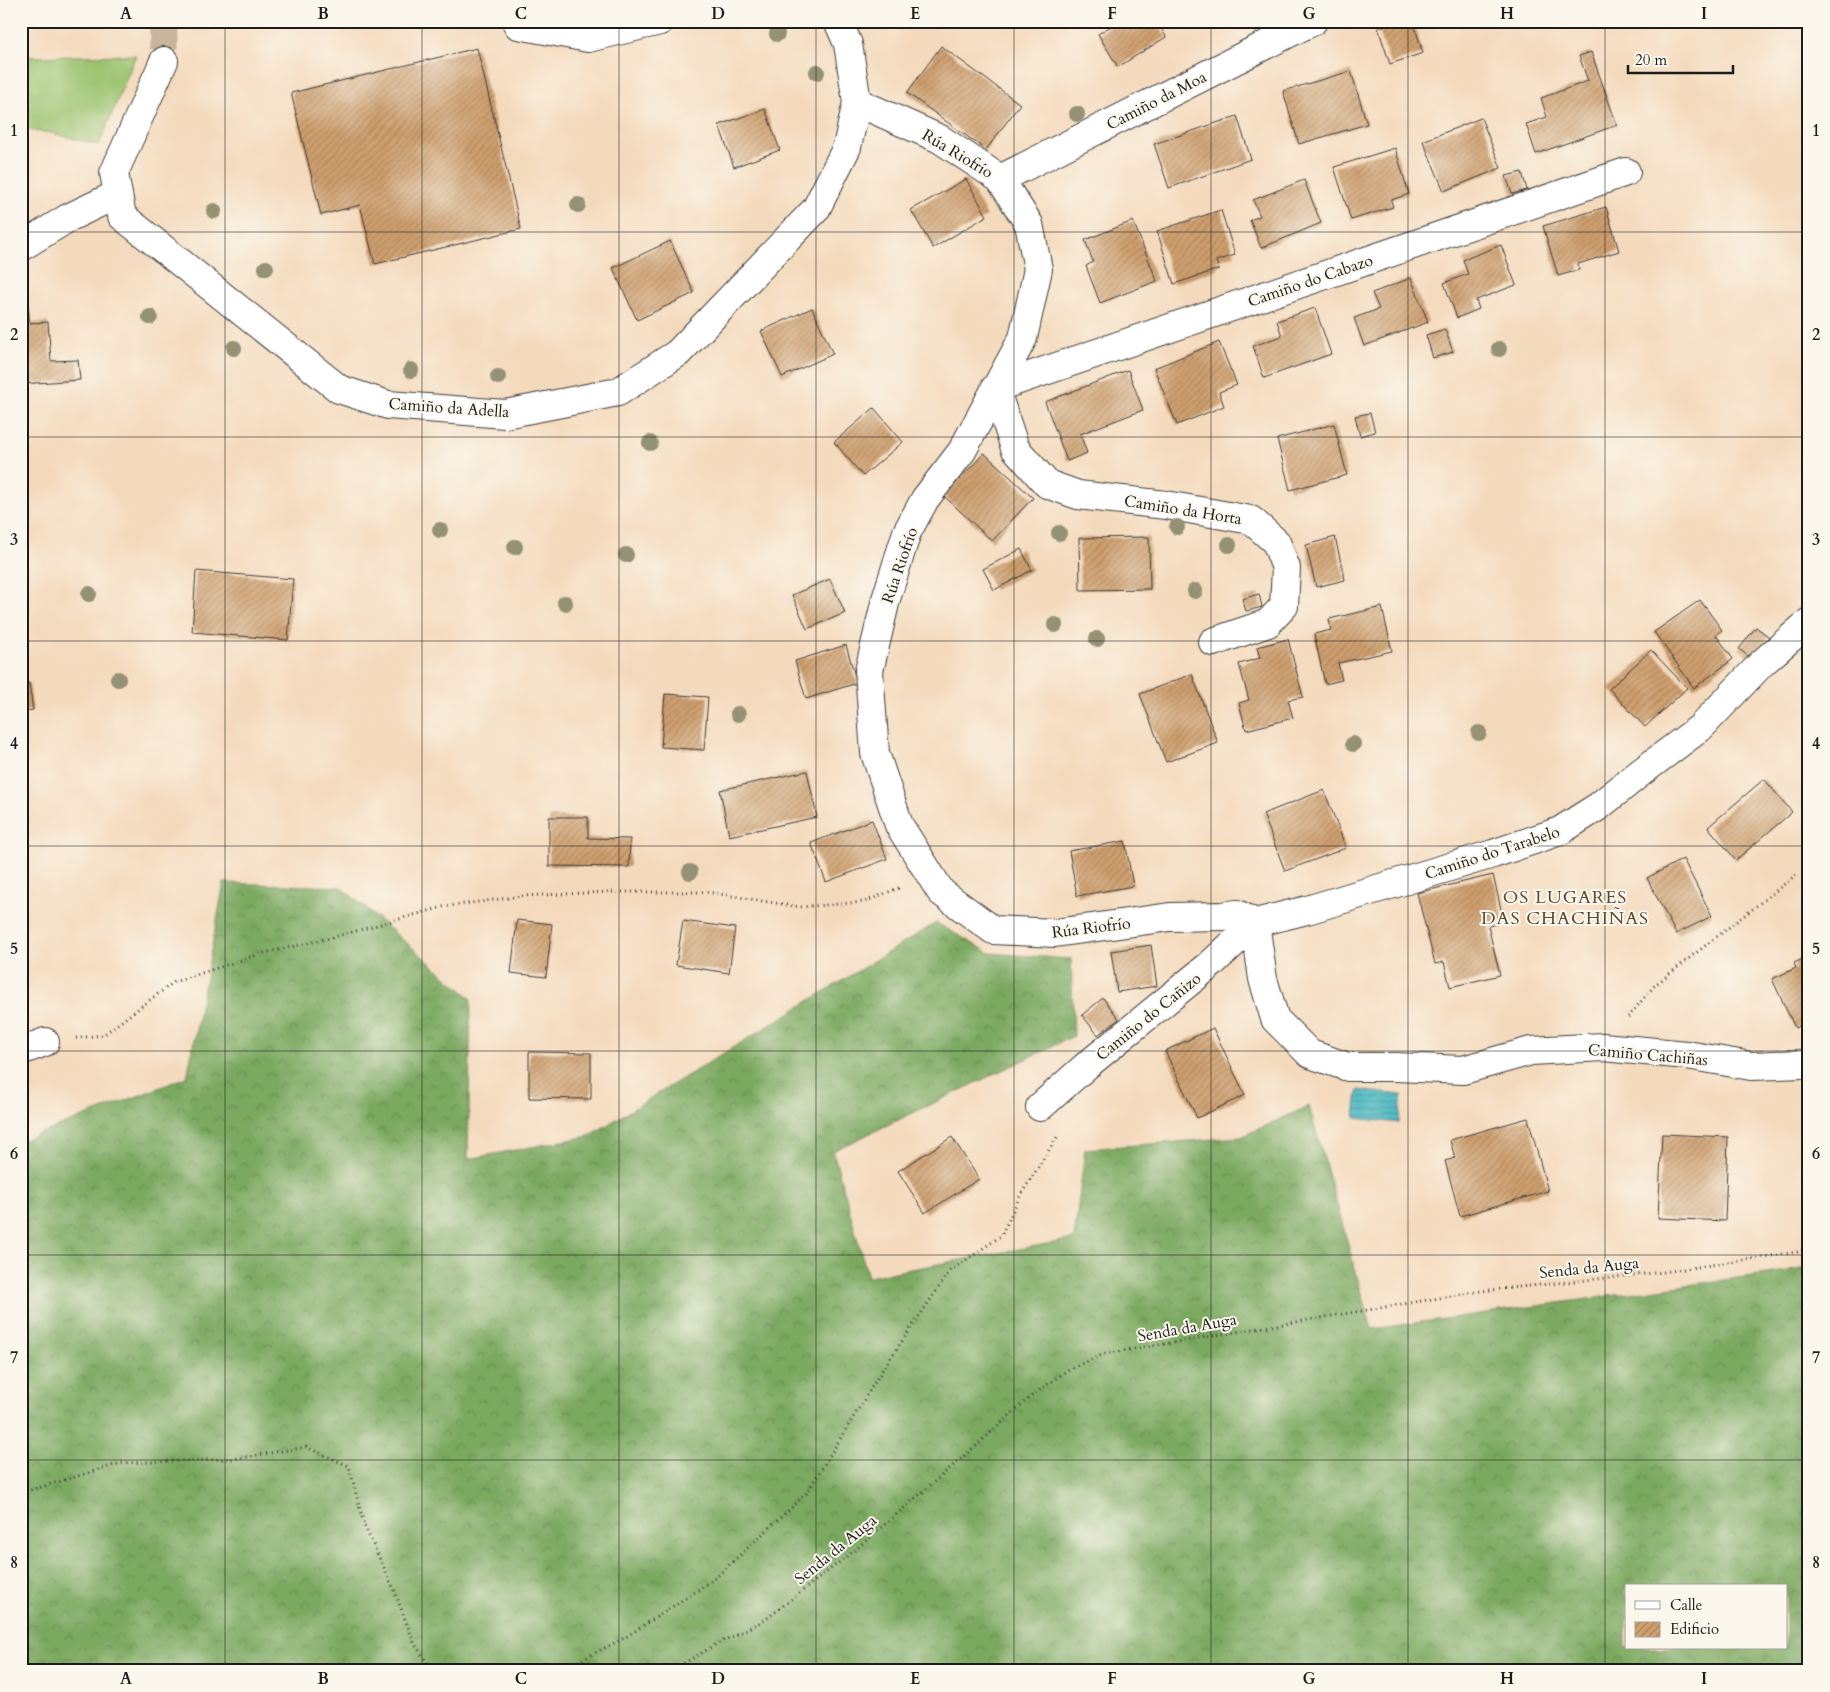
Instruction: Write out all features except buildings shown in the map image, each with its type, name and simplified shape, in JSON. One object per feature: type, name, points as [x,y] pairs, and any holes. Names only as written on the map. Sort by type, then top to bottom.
[{"type":"street","points":[[516,21],[518,25],[588,38],[660,21]]},
{"type":"street","points":[[838,21],[848,44],[856,102]]},
{"type":"street","name":"Camiño da Moa","points":[[1000,179],[1313,21]]},
{"type":"street","name":"Camiño da Adella","points":[[164,61],[114,173],[122,216],[339,389],[388,404],[505,414],[618,392],[678,353],[816,209],[847,147],[856,102]]},
{"type":"street","name":"Rúa Riofrío","points":[[856,102],[940,139],[1000,179],[1029,224],[1038,270],[1023,338],[962,451],[925,499],[907,532],[886,598],[869,671],[875,753],[899,824],[941,892],[992,930],[1055,934],[1170,918],[1237,914],[1255,923]]},
{"type":"street","name":"Camiño do Cabazo","points":[[995,388],[1626,172]]},
{"type":"street","points":[[21,247],[68,218],[118,194]]},
{"type":"street","name":"Camiño da Horta","points":[[995,388],[1016,448],[1047,484],[1078,495],[1166,505],[1251,520],[1276,542],[1286,568],[1284,606],[1268,623],[1213,642]]},
{"type":"street","name":"Camiño do Tarabelo","points":[[1255,923],[1307,910],[1493,854],[1560,831],[1600,806],[1640,772],[1700,728],[1762,663],[1809,622]]},
{"type":"street","name":"Camiño Cachiñas","points":[[1255,923],[1262,979],[1275,1020],[1310,1054],[1348,1067],[1463,1070],[1531,1051],[1603,1047],[1687,1055],[1751,1066],[1802,1064],[1809,1062]]},
{"type":"street","name":"Camiño do Cañizo","points":[[1040,1107],[1086,1066],[1210,965],[1255,923]]},
{"type":"path","points":[[33,1046],[104,1035],[174,982],[260,954],[334,937],[443,907],[521,896],[607,892],[707,892],[800,907],[864,902],[930,875]]},
{"type":"path","points":[[1603,1047],[1655,985],[1796,875]]},
{"type":"path","points":[[560,1671],[626,1637],[713,1580],[806,1494],[883,1369],[950,1271],[1001,1236],[1020,1196],[1063,1127]]},
{"type":"path","name":"Senda da Auga","points":[[671,1671],[714,1645],[765,1620],[860,1546],[1030,1397],[1068,1369],[1104,1354],[1482,1291],[1664,1272],[1797,1252],[1809,1248]]},
{"type":"path","points":[[21,1493],[121,1463],[234,1459],[306,1447],[349,1466],[364,1525],[393,1587],[414,1643],[433,1671]]},
{"type":"green space","points":[[136,55],[99,145],[52,133],[21,129],[21,57]]},
{"type":"green space","points":[[224,883],[341,887],[471,998],[468,1159],[589,1136],[936,923],[990,953],[1071,959],[1074,1036],[833,1151],[868,1277],[1074,1239],[1085,1149],[1241,1137],[1309,1106],[1372,1329],[1809,1268],[1809,1671],[21,1671],[21,1141],[187,1077]]},
{"type":"water","points":[[1358,1090],[1402,1095],[1399,1123],[1355,1118]]},
{"type":"tunnel","points":[[163,21],[164,61]]},
{"type":"district","name":"OS LUGARES DAS CHACHIÑAS","points":[[1565,908]]}]
